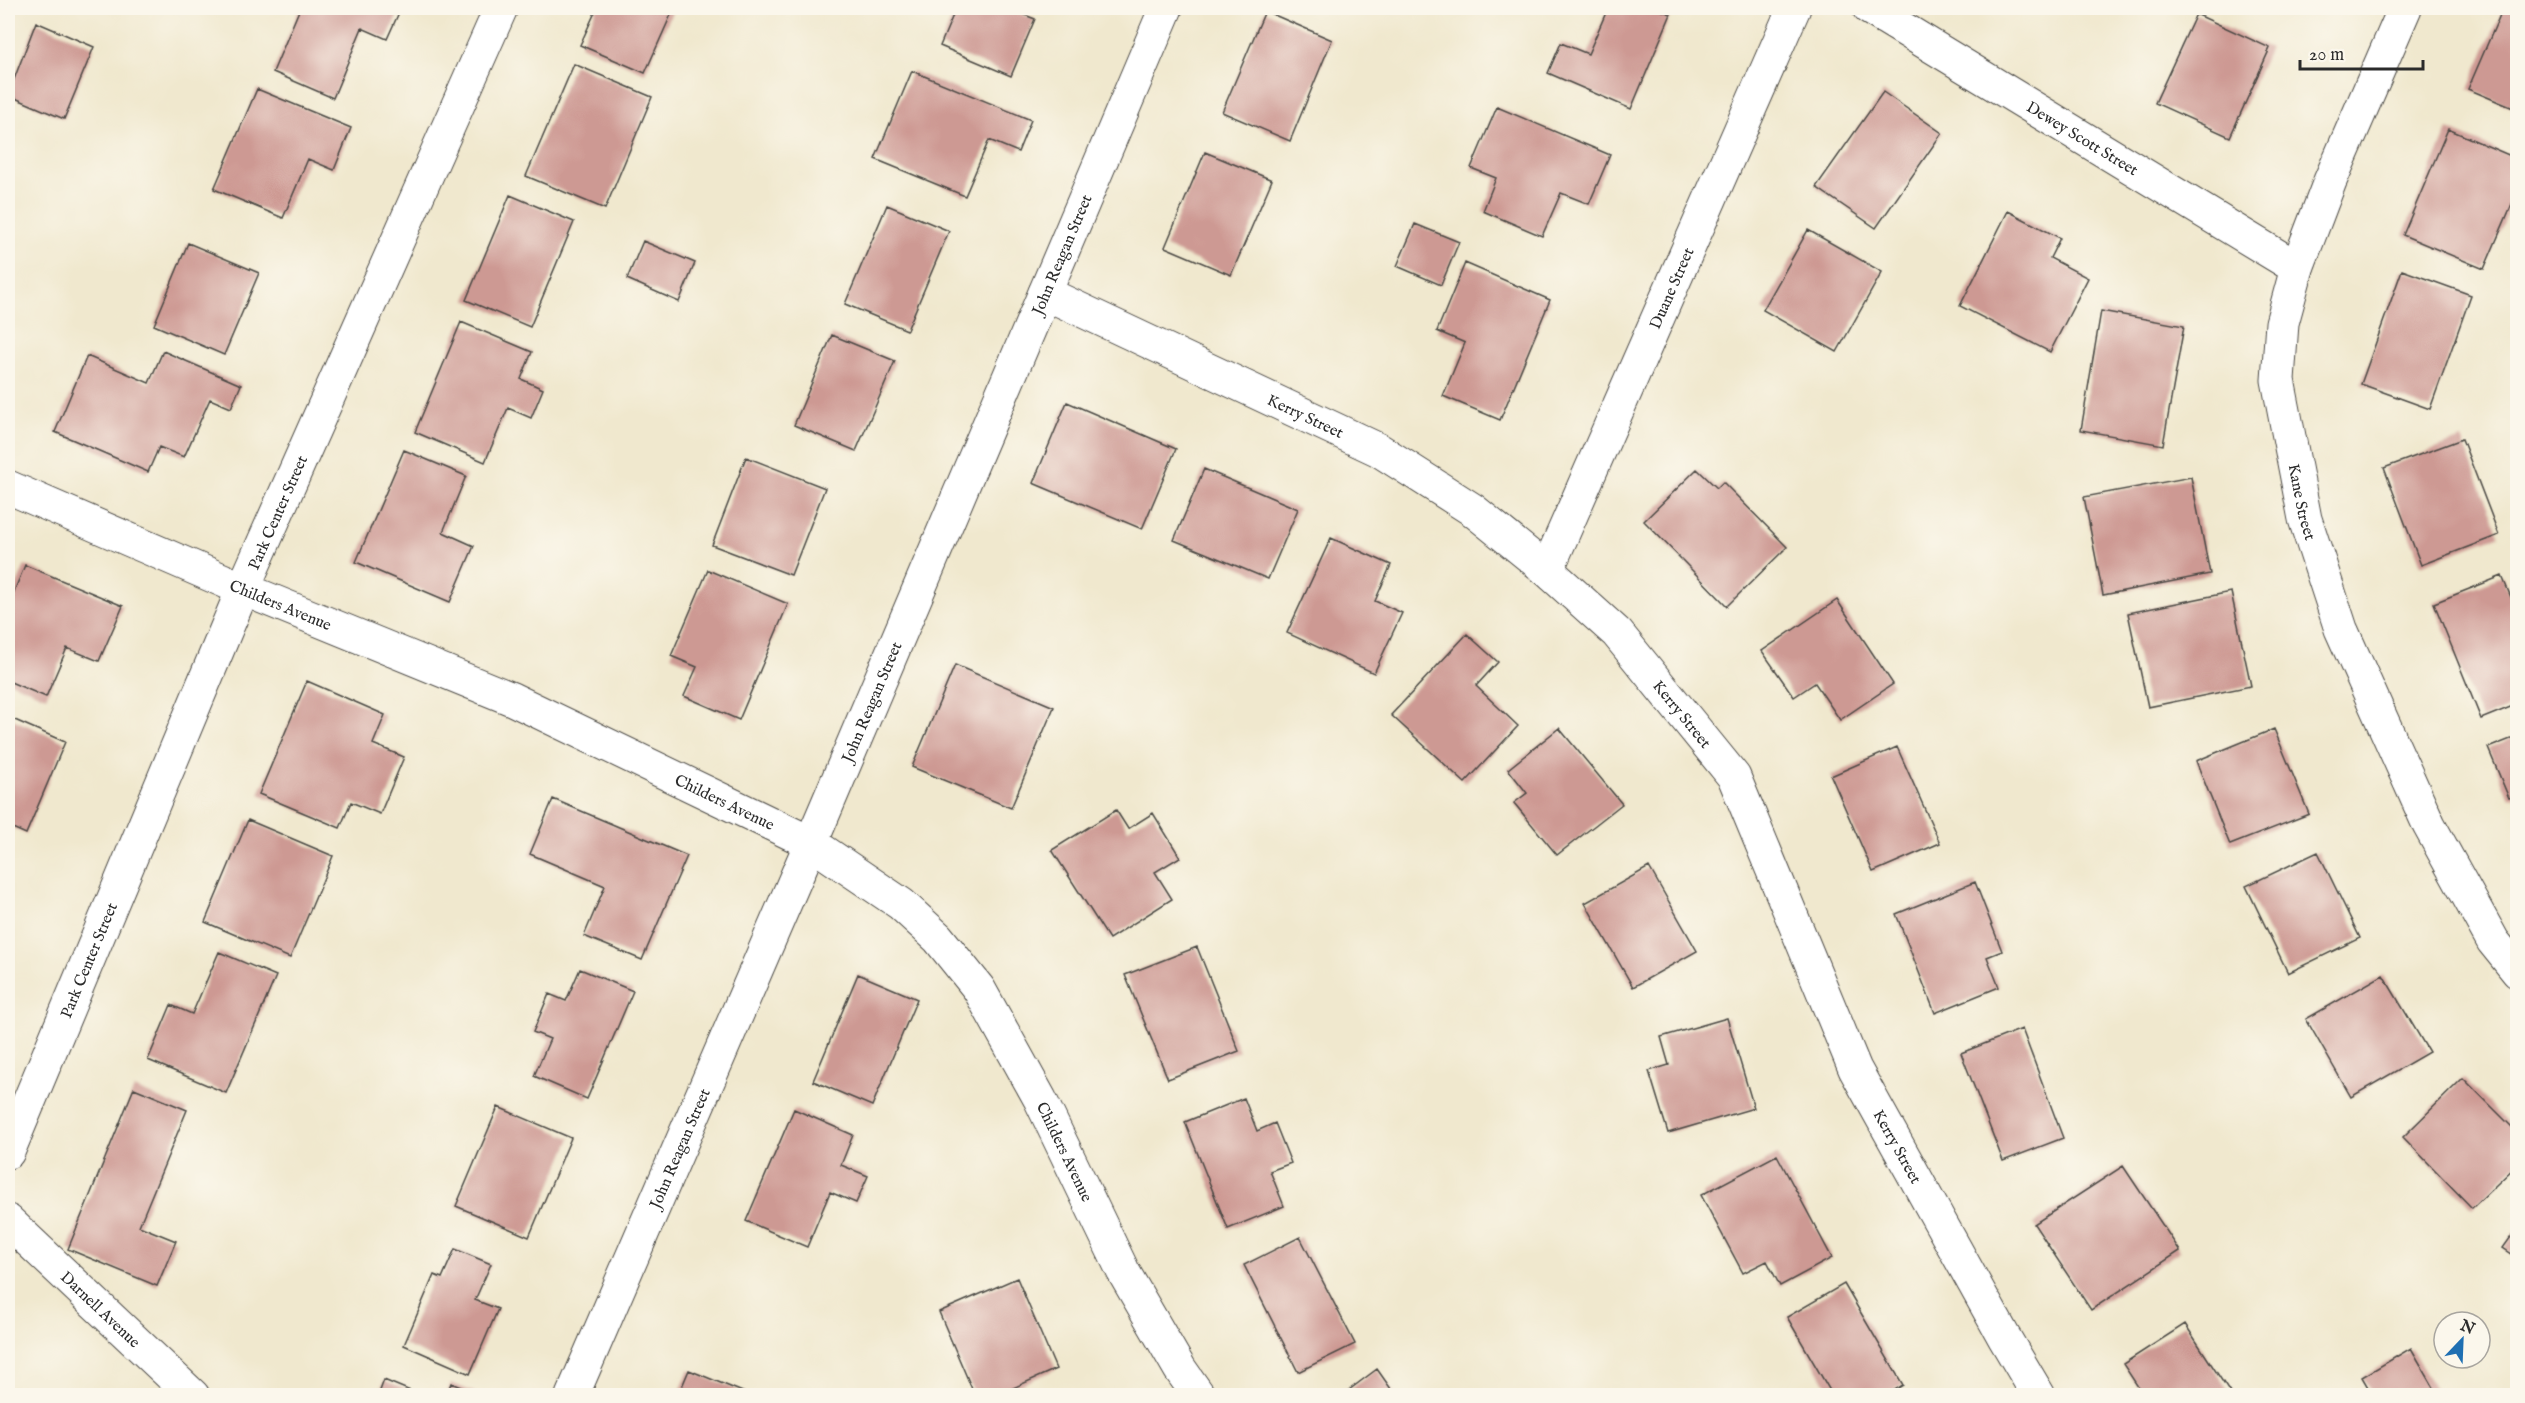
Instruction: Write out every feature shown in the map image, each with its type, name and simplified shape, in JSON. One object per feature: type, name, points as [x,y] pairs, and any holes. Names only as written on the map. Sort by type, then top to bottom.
[{"type":"street","name":"Park Center Street","points":[[8,1152],[243,589],[501,8]]},
{"type":"street","name":"John Reagan Street","points":[[572,1395],[811,843],[1166,8]]},
{"type":"street","name":"Duane Street","points":[[1547,570],[1794,8]]},
{"type":"street","name":"Dewey Scott Street","points":[[1869,8],[2297,268]]},
{"type":"street","name":"Kane Street","points":[[2405,8],[2330,181],[2297,268],[2282,323],[2278,380],[2306,519],[2341,629],[2429,825],[2493,941],[2517,972]]},
{"type":"street","name":"Kerry Street","points":[[1046,292],[1379,450],[1473,510],[1547,570],[1617,633],[1734,777],[1856,1069],[2004,1337],[2039,1395]]},
{"type":"street","name":"Childers Avenue","points":[[8,487],[243,589],[512,699],[811,843],[901,904],[938,938],[980,989],[1040,1099],[1123,1271],[1180,1369],[1199,1395]]},
{"type":"street","name":"Darnell Avenue","points":[[8,1221],[193,1395]]},
{"type":"building","points":[[300,8],[401,8],[387,39],[362,28],[333,98],[273,72]]},
{"type":"building","points":[[597,8],[674,8],[645,73],[580,45]]},
{"type":"building","points":[[956,8],[1019,8],[1017,12],[1035,19],[1011,76],[940,46]]},
{"type":"building","points":[[1608,8],[1655,8],[1671,14],[1631,109],[1548,73],[1561,43],[1588,54]]},
{"type":"building","points":[[2503,8],[2518,8],[2518,110],[2468,89]]},
{"type":"building","points":[[1265,11],[1332,40],[1290,141],[1222,112]]},
{"type":"building","points":[[2196,14],[2270,48],[2230,137],[2155,103]]},
{"type":"building","points":[[36,22],[94,47],[64,119],[8,95]]},
{"type":"building","points":[[574,64],[652,97],[605,209],[526,176]]},
{"type":"building","points":[[912,71],[1031,120],[1018,152],[989,140],[965,196],[875,159]]},
{"type":"building","points":[[257,89],[351,128],[334,170],[308,159],[283,218],[214,189]]},
{"type":"building","points":[[1883,92],[1942,133],[1876,228],[1816,187]]},
{"type":"building","points":[[1497,107],[1610,155],[1589,204],[1561,193],[1542,236],[1483,211],[1496,178],[1471,168]]},
{"type":"building","points":[[2448,129],[2518,159],[2518,190],[2484,269],[2403,235]]},
{"type":"building","points":[[1205,152],[1272,180],[1231,275],[1165,247]]},
{"type":"building","points":[[510,195],[574,222],[530,327],[466,300]]},
{"type":"building","points":[[887,205],[949,231],[907,330],[845,304]]},
{"type":"building","points":[[2008,211],[2060,238],[2050,258],[2088,278],[2050,352],[1960,306]]},
{"type":"building","points":[[1415,224],[1459,242],[1441,285],[1397,266]]},
{"type":"building","points":[[1808,230],[1882,272],[1837,352],[1763,310]]},
{"type":"building","points":[[643,241],[695,263],[679,302],[627,279]]},
{"type":"building","points":[[188,243],[259,273],[224,355],[154,325]]},
{"type":"building","points":[[1465,263],[1550,300],[1500,420],[1443,396],[1465,343],[1437,331]]},
{"type":"building","points":[[2402,270],[2471,295],[2430,409],[2361,384]]},
{"type":"building","points":[[2101,311],[2184,326],[2163,445],[2081,430]]},
{"type":"building","points":[[461,322],[532,352],[521,379],[543,389],[531,418],[508,408],[485,462],[415,432]]},
{"type":"building","points":[[832,335],[895,361],[856,451],[794,425]]},
{"type":"building","points":[[163,351],[241,385],[231,408],[210,399],[184,457],[159,447],[148,472],[55,432],[87,356],[149,383]]},
{"type":"building","points":[[1067,402],[1176,449],[1142,529],[1033,483]]},
{"type":"building","points":[[2462,439],[2499,535],[2421,565],[2384,468]]},
{"type":"building","points":[[404,450],[466,476],[443,532],[474,546],[450,602],[356,562]]},
{"type":"building","points":[[746,457],[825,488],[791,575],[712,545]]},
{"type":"building","points":[[1204,469],[1298,509],[1268,579],[1174,540]]},
{"type":"building","points":[[1697,469],[1717,488],[1723,482],[1787,547],[1727,606],[1644,521]]},
{"type":"building","points":[[2191,477],[2210,574],[2103,595],[2084,497]]},
{"type":"building","points":[[1331,538],[1391,565],[1375,601],[1402,613],[1374,673],[1287,633]]},
{"type":"building","points":[[25,565],[123,606],[99,661],[67,648],[46,697],[8,681],[8,606]]},
{"type":"building","points":[[708,570],[788,604],[739,720],[684,696],[697,667],[671,656]]},
{"type":"building","points":[[2502,576],[2518,614],[2518,704],[2481,719],[2434,603]]},
{"type":"building","points":[[2231,592],[2251,686],[2148,707],[2128,613]]},
{"type":"building","points":[[1837,600],[1893,684],[1840,720],[1815,683],[1794,697],[1762,651]]},
{"type":"building","points":[[1467,634],[1498,662],[1476,686],[1518,726],[1465,783],[1391,715]]},
{"type":"building","points":[[955,665],[1054,707],[1011,808],[912,767]]},
{"type":"building","points":[[307,681],[385,715],[373,744],[404,757],[380,814],[351,802],[340,828],[259,794]]},
{"type":"building","points":[[8,717],[65,742],[26,834],[8,826]]},
{"type":"building","points":[[1559,728],[1622,804],[1557,855],[1514,803],[1527,793],[1508,769]]},
{"type":"building","points":[[2274,729],[2309,814],[2230,845],[2196,761]]},
{"type":"building","points":[[2518,736],[2518,795],[2509,798],[2488,748]]},
{"type":"building","points":[[1897,747],[1940,843],[1873,872],[1831,776]]},
{"type":"building","points":[[553,799],[687,856],[642,960],[584,936],[605,886],[530,854]]},
{"type":"building","points":[[1116,810],[1128,829],[1153,813],[1180,857],[1155,872],[1172,899],[1109,939],[1052,850]]},
{"type":"building","points":[[248,820],[333,856],[290,958],[205,922]]},
{"type":"building","points":[[2318,852],[2360,938],[2288,973],[2246,886]]},
{"type":"building","points":[[1649,867],[1697,951],[1633,987],[1585,903]]},
{"type":"building","points":[[1975,882],[2002,951],[1987,957],[1999,987],[1935,1013],[1896,914]]},
{"type":"building","points":[[1197,947],[1239,1051],[1168,1079],[1125,975]]},
{"type":"building","points":[[219,952],[276,976],[226,1093],[148,1060],[171,1005],[192,1014]]},
{"type":"building","points":[[580,969],[633,991],[587,1099],[534,1076],[550,1039],[533,1032],[549,994],[566,1001]]},
{"type":"building","points":[[858,974],[917,999],[872,1106],[813,1081]]},
{"type":"building","points":[[2383,975],[2429,1052],[2351,1097],[2306,1019]]},
{"type":"building","points":[[1727,1018],[1754,1108],[1668,1133],[1649,1071],[1669,1065],[1661,1037]]},
{"type":"building","points":[[2022,1029],[2063,1138],[2003,1161],[1961,1053]]},
{"type":"building","points":[[2463,1078],[2518,1133],[2518,1164],[2472,1208],[2403,1137]]},
{"type":"building","points":[[134,1088],[187,1110],[139,1226],[176,1241],[157,1286],[68,1249]]},
{"type":"building","points":[[1244,1098],[1257,1131],[1275,1123],[1291,1163],[1270,1171],[1284,1206],[1228,1229],[1185,1122]]},
{"type":"building","points":[[498,1107],[571,1138],[529,1237],[456,1206]]},
{"type":"building","points":[[794,1109],[853,1135],[841,1165],[868,1176],[856,1203],[830,1192],[807,1247],[746,1221]]},
{"type":"building","points":[[1777,1155],[1832,1258],[1780,1286],[1767,1261],[1743,1273],[1701,1195]]},
{"type":"building","points":[[2123,1166],[2180,1251],[2091,1310],[2034,1224]]},
{"type":"building","points":[[2518,1227],[2518,1258],[2503,1248]]},
{"type":"building","points":[[1300,1237],[1355,1344],[1298,1372],[1244,1265]]},
{"type":"building","points":[[455,1249],[491,1264],[475,1300],[498,1309],[470,1374],[404,1345],[434,1275],[442,1278]]},
{"type":"building","points":[[1017,1278],[1056,1369],[995,1396],[975,1396],[939,1312]]},
{"type":"building","points":[[1844,1284],[1903,1385],[1885,1396],[1833,1396],[1787,1317]]},
{"type":"building","points":[[2185,1324],[2232,1396],[2144,1396],[2123,1364]]},
{"type":"building","points":[[2411,1348],[2437,1393],[2433,1396],[2373,1396],[2362,1377]]},
{"type":"building","points":[[1377,1369],[1396,1396],[1341,1396]]},
{"type":"building","points":[[689,1370],[745,1393],[744,1396],[678,1396]]},
{"type":"building","points":[[384,1380],[420,1395],[420,1396],[378,1396]]},
{"type":"building","points":[[451,1383],[480,1395],[480,1396],[446,1396]]}]
